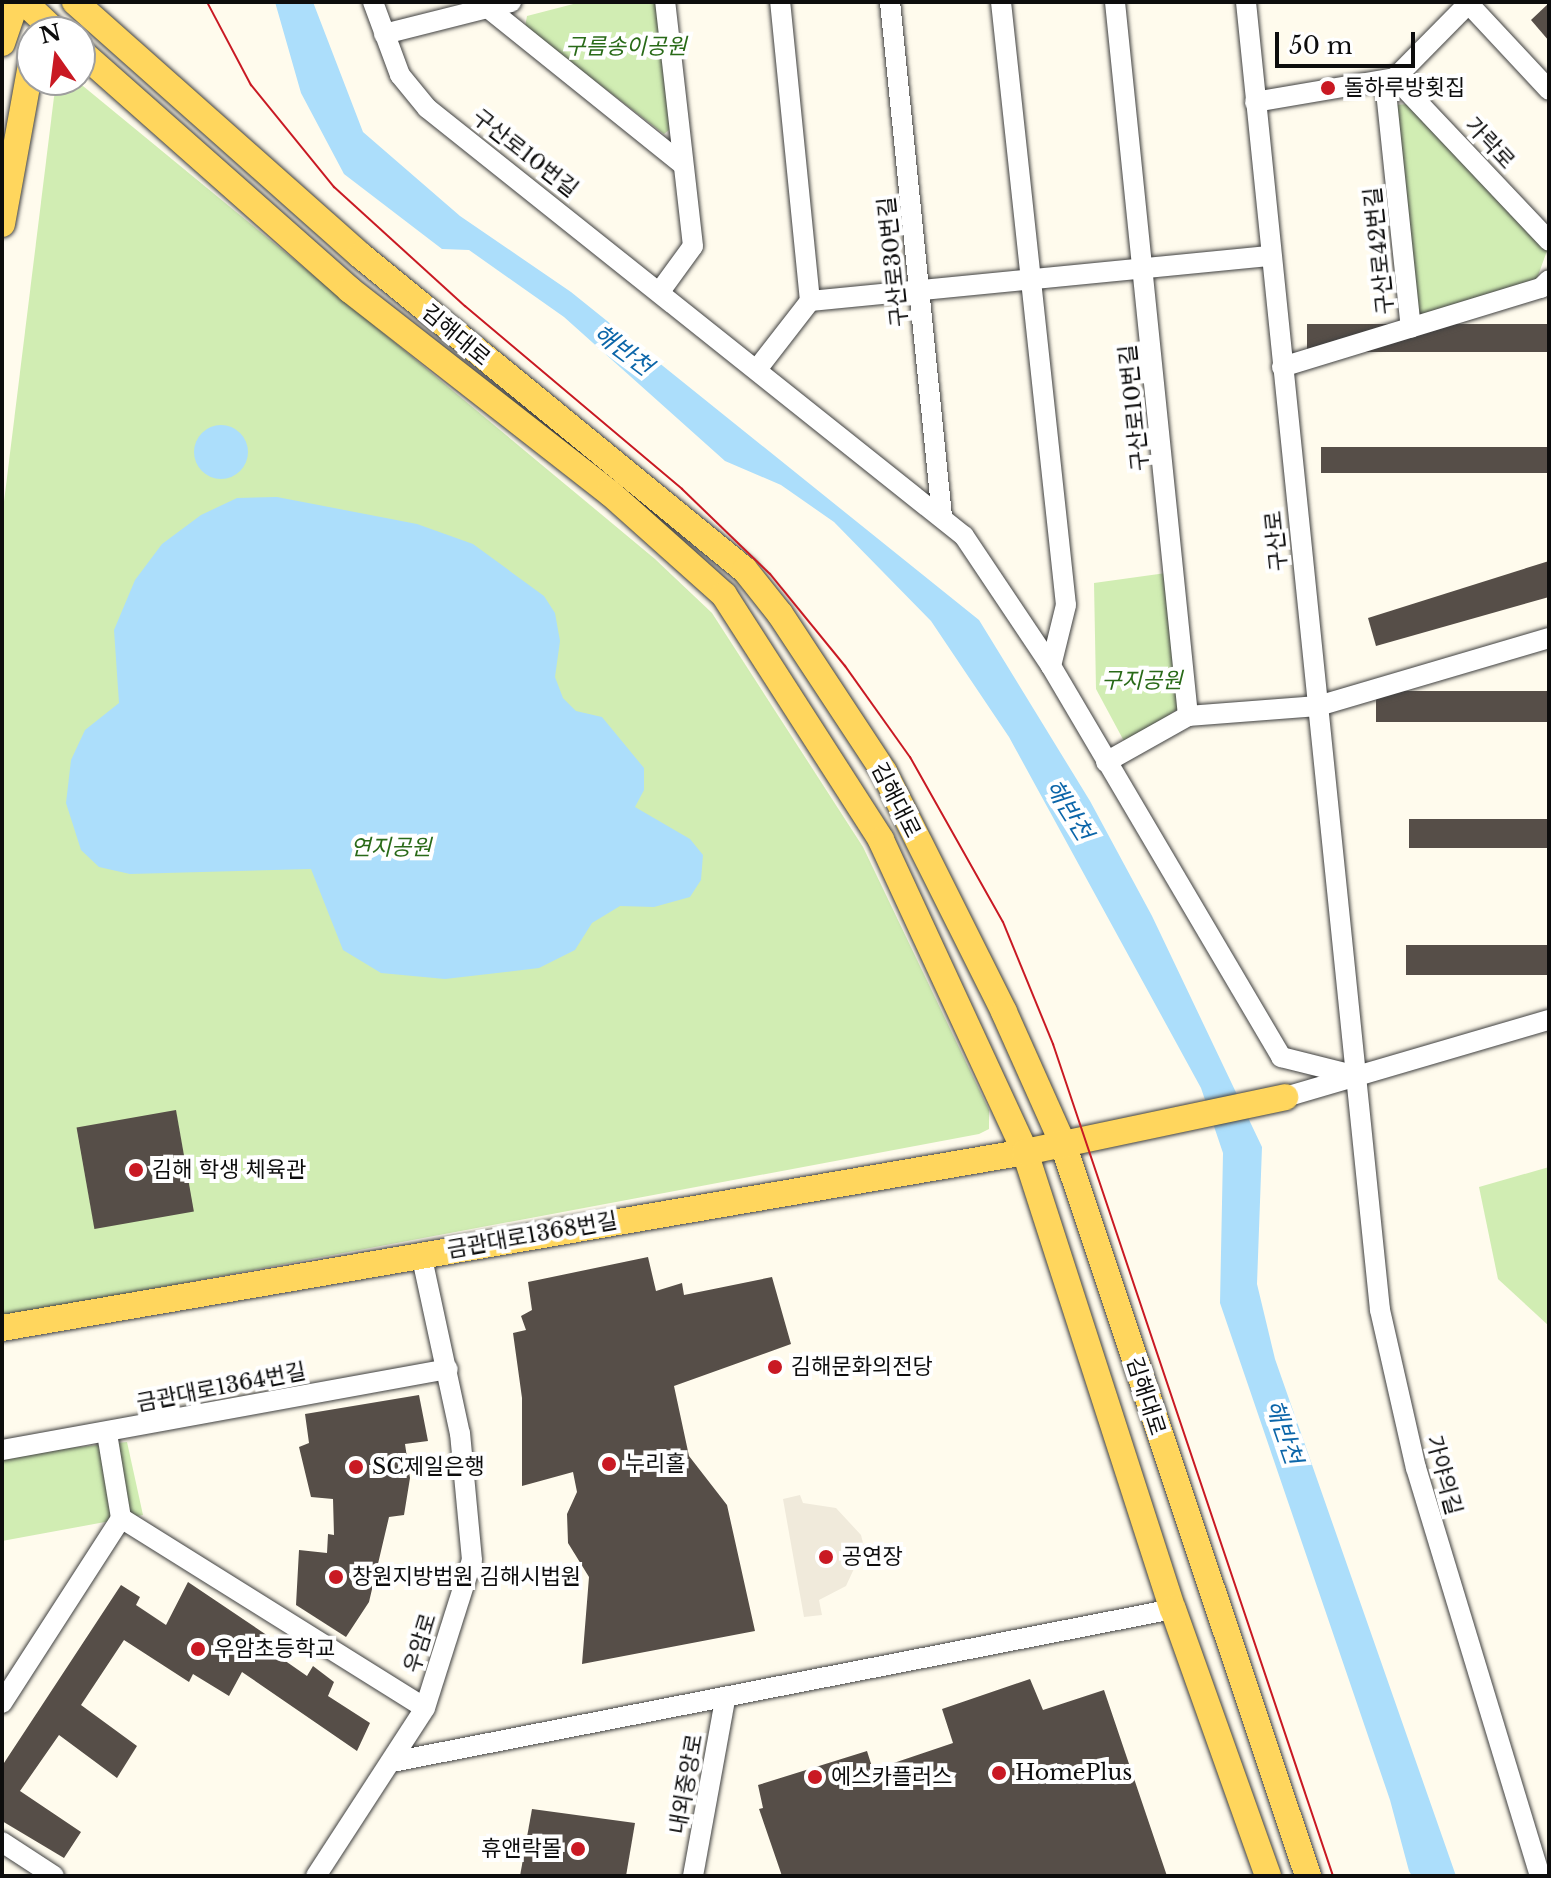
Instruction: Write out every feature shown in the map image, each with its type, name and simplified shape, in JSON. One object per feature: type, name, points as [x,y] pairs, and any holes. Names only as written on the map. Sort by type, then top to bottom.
[{"type":"main road","points":[[2,43],[16,2]]},
{"type":"main road","points":[[24,2],[41,16]]},
{"type":"main road","name":"김해대로","points":[[75,2],[360,255],[745,570],[884,772],[1004,1012],[1063,1144],[1308,1876]]},
{"type":"main road","name":"김해대로","points":[[96,65],[350,290],[610,493],[724,595],[881,840],[1025,1152],[1173,1609],[1268,1876]]},
{"type":"main road","points":[[2,224],[25,96]]},
{"type":"main road","name":"금관대로1368번길","points":[[2,1328],[1025,1152],[1285,1097]]},
{"type":"street","name":"구산로10번길","points":[[373,2],[400,75],[427,108],[661,290],[964,536],[1051,666],[1281,1057],[1357,1076]]},
{"type":"street","points":[[384,34],[511,2]]},
{"type":"street","points":[[661,290],[693,246],[665,2]]},
{"type":"street","points":[[758,368],[810,301],[780,2]]},
{"type":"street","name":"구산로30번길","points":[[890,2],[942,517]]},
{"type":"street","points":[[1001,2],[1066,605],[1051,666]]},
{"type":"street","name":"구산로10번길","points":[[1115,2],[1188,716]]},
{"type":"street","name":"구산로","points":[[1246,2],[1269,256],[1357,1076]]},
{"type":"street","points":[[1255,102],[1390,80],[1469,3],[1549,90]]},
{"type":"street","points":[[488,8],[682,164]]},
{"type":"street","name":"가락로","points":[[1390,80],[1549,241]]},
{"type":"street","name":"구산로42번길","points":[[1282,367],[1411,328],[1390,80]]},
{"type":"street","points":[[810,301],[1269,256]]},
{"type":"street","points":[[1411,328],[1541,288],[1549,280]]},
{"type":"street","points":[[1106,762],[1188,716],[1318,706],[1549,638]]},
{"type":"street","points":[[1285,1097],[1549,1020]]},
{"type":"street","name":"가야의길","points":[[1357,1076],[1380,1310],[1413,1453],[1540,1876]]},
{"type":"street","name":"우암로","points":[[316,1876],[425,1708],[472,1560],[460,1434],[421,1254]]},
{"type":"street","name":"금관대로1364번길","points":[[2,1450],[448,1369]]},
{"type":"street","points":[[2,1703],[121,1518],[107,1433]]},
{"type":"street","points":[[121,1518],[425,1708]]},
{"type":"street","points":[[392,1762],[725,1700],[1173,1609]]},
{"type":"street","name":"내외중앙로","points":[[693,1876],[725,1700]]},
{"type":"street","points":[[2,1842],[54,1876]]},
{"type":"green space","name":"구름송이공원","points":[[581,2],[668,2],[674,126],[664,134],[525,27],[527,16]]},
{"type":"green space","name":"연지공원","points":[[95,96],[655,559],[712,613],[863,847],[989,1110],[989,1129],[979,1134],[2,1317],[2,518],[54,97]]},
{"type":"green space","points":[[1413,104],[1548,248],[1535,284],[1417,320],[1391,105]]},
{"type":"green space","name":"구지공원","points":[[1166,573],[1178,709],[1125,743],[1096,689],[1094,583]]},
{"type":"green space","points":[[1549,1167],[1549,1326],[1498,1279],[1479,1187]]},
{"type":"green space","points":[[127,1442],[143,1515],[2,1541],[2,1455]]},
{"type":"shaded area","name":"공연장","points":[[800,1495],[803,1503],[836,1508],[861,1535],[864,1547],[846,1586],[819,1600],[822,1615],[804,1617],[783,1499]]},
{"type":"water","name":"해반천","points":[[275,2],[313,2],[363,132],[460,216],[571,292],[979,620],[1090,801],[1152,916],[1262,1147],[1257,1284],[1275,1359],[1456,1876],[1412,1876],[1409,1871],[1390,1800],[1220,1303],[1223,1153],[1201,1088],[1009,737],[931,621],[834,522],[781,485],[725,461],[564,317],[469,250],[442,249],[344,174],[301,93]]},
{"type":"water","points":[[221,425],[240,433],[248,452],[240,471],[221,479],[202,471],[194,452],[202,433]]},
{"type":"water","points":[[277,497],[417,524],[473,544],[544,596],[555,613],[560,641],[555,677],[563,698],[576,711],[602,717],[644,768],[644,790],[635,807],[690,839],[703,855],[701,880],[690,897],[654,907],[620,906],[592,923],[575,950],[539,968],[445,979],[381,973],[343,950],[311,869],[130,874],[99,867],[81,850],[66,803],[71,760],[85,730],[119,703],[114,630],[135,580],[162,544],[201,515],[237,498]]},
{"type":"building","points":[[1549,3],[1549,41],[1531,20]]},
{"type":"building","points":[[1307,324],[1549,324],[1549,352],[1307,352]]},
{"type":"building","points":[[1321,447],[1549,447],[1549,473],[1321,473]]},
{"type":"building","points":[[1549,561],[1549,597],[1376,646],[1368,618]]},
{"type":"building","points":[[1376,691],[1549,691],[1549,722],[1376,722]]},
{"type":"building","points":[[1409,819],[1549,819],[1549,848],[1409,848]]},
{"type":"building","points":[[1406,945],[1549,945],[1549,975],[1406,975]]},
{"type":"building","name":"김해 학생 체육관","points":[[176,1110],[194,1211],[94,1229],[77,1128]]},
{"type":"building","name":"누리홀","points":[[648,1257],[656,1291],[682,1283],[684,1295],[772,1277],[791,1344],[674,1386],[689,1456],[727,1505],[755,1631],[582,1664],[589,1577],[568,1543],[567,1514],[577,1492],[573,1472],[522,1486],[522,1398],[513,1333],[526,1330],[521,1316],[532,1310],[528,1282]]},
{"type":"building","name":"SC제일은행","points":[[419,1395],[428,1441],[405,1444],[410,1478],[404,1515],[389,1517],[369,1602],[346,1637],[296,1605],[299,1550],[327,1553],[328,1534],[334,1535],[333,1499],[311,1497],[299,1447],[309,1443],[305,1414]]},
{"type":"building","points":[[188,1582],[277,1642],[271,1651],[307,1676],[313,1666],[334,1682],[328,1696],[370,1723],[357,1751],[242,1672],[229,1696],[193,1674],[189,1682],[124,1640],[81,1705],[137,1746],[117,1778],[59,1735],[20,1791],[81,1832],[64,1858],[2,1821],[2,1766],[121,1585],[140,1597],[136,1605],[166,1625]]},
{"type":"building","name":"HomePlus","points":[[1030,1679],[1043,1710],[1104,1690],[1167,1876],[782,1876],[759,1809],[763,1808],[758,1785],[867,1751],[873,1770],[953,1743],[942,1709]]},
{"type":"building","name":"휴앤락몰","points":[[532,1809],[635,1823],[626,1876],[520,1876]]},
{"type":"tram line","points":[[207,2],[251,85],[334,187],[465,306],[682,489],[770,574],[845,666],[910,757],[1003,922],[1053,1044],[1333,1876]]},
{"type":"place","name":"돌하루방횟집","points":[[1328,88]]},
{"type":"place","name":"김해 학생 체육관","points":[[136,1170]]},
{"type":"place","name":"김해문화의전당","points":[[775,1367]]},
{"type":"place","name":"누리홀","points":[[609,1464]]},
{"type":"place","name":"SC제일은행","points":[[356,1467]]},
{"type":"place","name":"공연장","points":[[826,1557]]},
{"type":"place","name":"창원지방법원 김해시법원","points":[[336,1577]]},
{"type":"place","name":"우암초등학교","points":[[198,1649]]},
{"type":"place","name":"HomePlus","points":[[999,1773]]},
{"type":"place","name":"에스카플러스","points":[[815,1777]]},
{"type":"place","name":"휴앤락몰","points":[[578,1849]]}]
